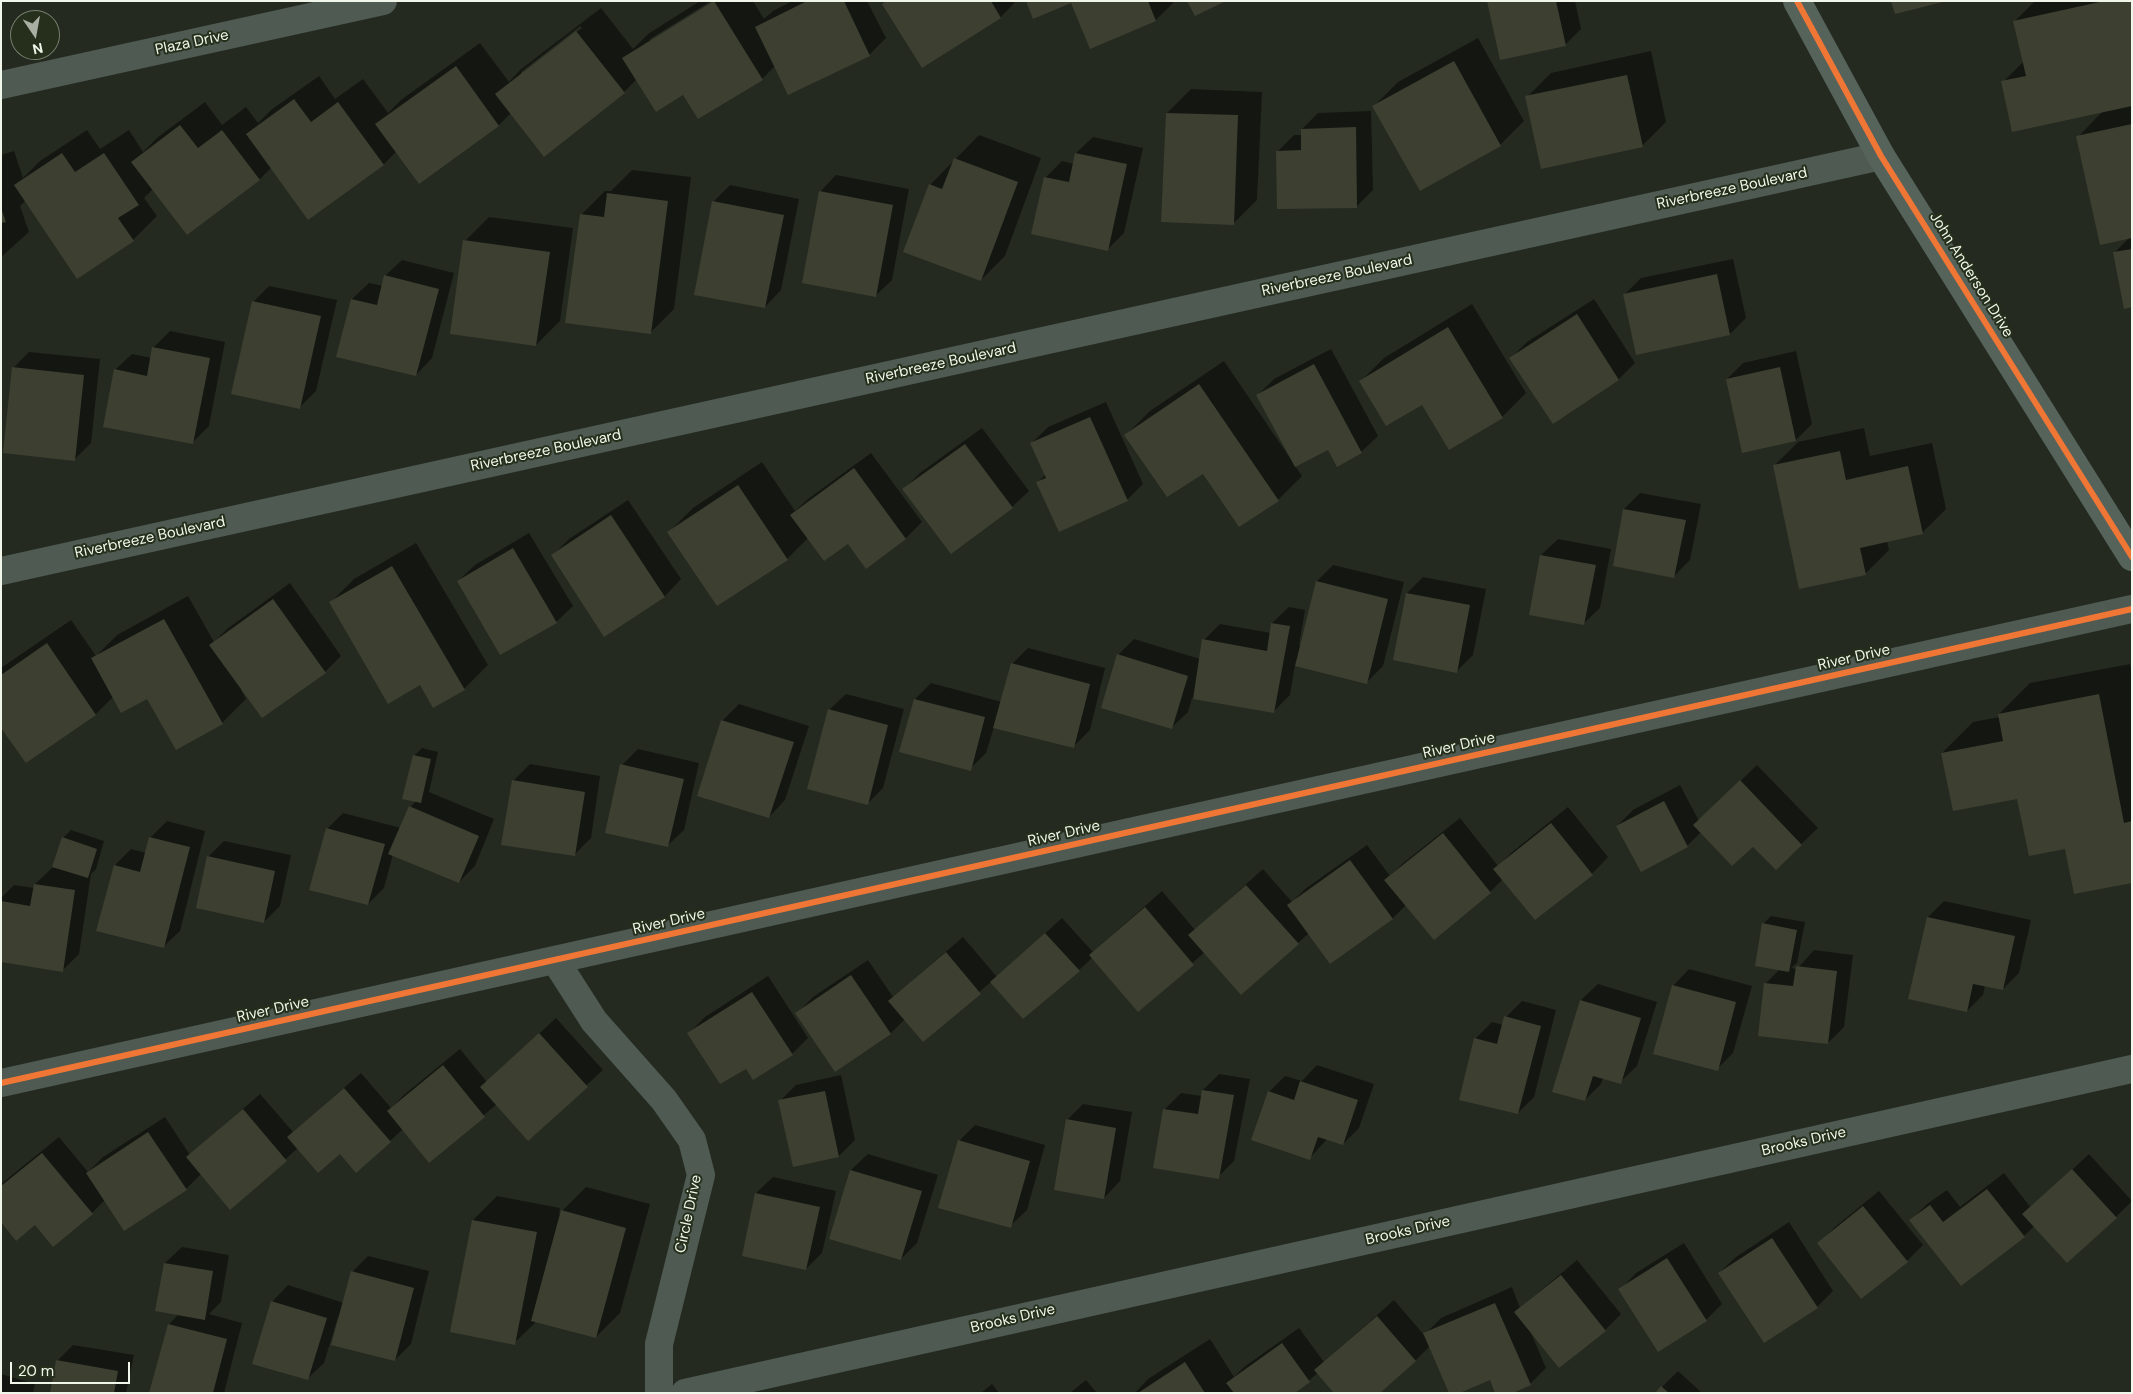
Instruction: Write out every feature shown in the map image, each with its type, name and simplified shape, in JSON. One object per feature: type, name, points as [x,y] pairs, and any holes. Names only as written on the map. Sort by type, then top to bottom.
[{"type":"street","name":"Plaza Drive","points":[[1,85],[383,1]]},
{"type":"street","name":"John Anderson Drive","points":[[1797,1],[1881,156],[2132,557]]},
{"type":"street","name":"Riverbreeze Boulevard","points":[[1,571],[1881,156]]},
{"type":"street","name":"River Drive","points":[[1,1083],[2132,609]]},
{"type":"street","name":"Circle Drive","points":[[555,960],[594,1021],[664,1100],[692,1140],[701,1175],[659,1344],[659,1393]]},
{"type":"street","name":"Brooks Drive","points":[[685,1393],[2132,1069]]},
{"type":"building","points":[[714,1],[763,80],[698,119],[683,95],[656,112],[622,58]]},
{"type":"building","points":[[807,1],[844,1],[870,56],[788,95],[755,27]]},
{"type":"building","points":[[886,1],[991,1],[1001,18],[922,68],[882,4]]},
{"type":"building","points":[[1026,1],[1148,1],[1156,21],[1090,49],[1071,3],[1033,19]]},
{"type":"building","points":[[1187,1],[1226,1],[1195,16]]},
{"type":"building","points":[[1487,1],[1556,1],[1566,46],[1500,60]]},
{"type":"building","points":[[1891,1],[1943,1],[1943,2],[1895,14]]},
{"type":"building","points":[[2104,1],[2132,1],[2132,106],[2012,132],[2001,81],[2026,76],[2013,21]]},
{"type":"building","points":[[576,31],[625,93],[544,157],[495,94]]},
{"type":"building","points":[[1454,61],[1501,146],[1420,191],[1372,106]]},
{"type":"building","points":[[456,66],[499,126],[419,184],[375,124]]},
{"type":"building","points":[[1627,75],[1643,147],[1541,169],[1525,96]]},
{"type":"building","points":[[294,99],[311,122],[338,102],[384,165],[308,220],[246,134]]},
{"type":"building","points":[[1166,113],[1238,115],[1234,225],[1161,222]]},
{"type":"building","points":[[2132,124],[2132,238],[2100,245],[2076,136]]},
{"type":"building","points":[[180,125],[198,148],[222,130],[260,180],[187,235],[131,162]]},
{"type":"building","points":[[1356,127],[1357,208],[1277,209],[1276,151],[1301,150],[1301,129]]},
{"type":"building","points":[[62,153],[75,172],[104,153],[139,205],[118,218],[134,241],[77,279],[14,185]]},
{"type":"building","points":[[1075,153],[1127,164],[1108,251],[1031,234],[1044,177],[1069,182]]},
{"type":"building","points":[[954,158],[1018,182],[981,281],[903,252],[929,184],[942,189]]},
{"type":"building","points":[[819,191],[893,205],[876,297],[802,283]]},
{"type":"building","points":[[607,193],[668,201],[651,334],[565,323],[580,214],[604,217]]},
{"type":"building","points":[[712,201],[784,215],[765,308],[694,295]]},
{"type":"building","points":[[1,208],[6,222],[1,223]]},
{"type":"building","points":[[463,240],[550,252],[536,346],[450,334]]},
{"type":"building","points":[[2132,249],[2132,307],[2124,309],[2113,252]]},
{"type":"building","points":[[1717,274],[1730,335],[1636,355],[1623,294]]},
{"type":"building","points":[[384,275],[439,289],[416,376],[336,357],[351,299],[377,305]]},
{"type":"building","points":[[252,301],[321,316],[300,409],[231,394]]},
{"type":"building","points":[[1577,314],[1619,380],[1553,424],[1509,358]]},
{"type":"building","points":[[1448,327],[1503,418],[1449,450],[1422,405],[1386,426],[1359,381]]},
{"type":"building","points":[[152,347],[210,358],[193,444],[103,427],[114,369],[147,376]]},
{"type":"building","points":[[1314,364],[1362,453],[1337,467],[1328,450],[1295,467],[1256,395]]},
{"type":"building","points":[[12,367],[84,375],[75,461],[3,453]]},
{"type":"building","points":[[1780,367],[1796,441],[1742,453],[1726,379]]},
{"type":"building","points":[[1199,384],[1279,501],[1239,527],[1203,474],[1167,497],[1124,435]]},
{"type":"building","points":[[1090,417],[1128,501],[1059,532],[1036,482],[1046,478],[1030,443]]},
{"type":"building","points":[[965,444],[1013,508],[951,554],[902,489]]},
{"type":"building","points":[[1840,451],[1846,480],[1908,466],[1923,534],[1860,548],[1866,575],[1799,589],[1773,465]]},
{"type":"building","points":[[854,468],[906,539],[866,569],[848,544],[824,561],[790,515]]},
{"type":"building","points":[[738,485],[788,560],[717,606],[667,532]]},
{"type":"building","points":[[1623,509],[1686,520],[1674,578],[1613,566]]},
{"type":"building","points":[[611,515],[665,597],[604,637],[551,555]]},
{"type":"building","points":[[513,548],[557,623],[500,655],[457,581]]},
{"type":"building","points":[[1540,555],[1596,565],[1584,625],[1529,615]]},
{"type":"building","points":[[392,566],[465,690],[433,708],[420,685],[388,704],[329,602]]},
{"type":"building","points":[[1316,581],[1388,599],[1367,684],[1295,666]]},
{"type":"building","points":[[1406,593],[1470,605],[1457,673],[1393,660]]},
{"type":"building","points":[[273,599],[326,673],[262,718],[209,645]]},
{"type":"building","points":[[164,619],[223,724],[176,750],[147,699],[121,713],[91,658]]},
{"type":"building","points":[[1271,623],[1290,626],[1274,713],[1193,699],[1202,639],[1267,651]]},
{"type":"building","points":[[47,643],[96,715],[26,763],[1,728],[1,675]]},
{"type":"building","points":[[1117,654],[1188,676],[1172,729],[1101,708]]},
{"type":"building","points":[[1011,663],[1090,684],[1074,748],[993,728]]},
{"type":"building","points":[[2099,694],[2124,823],[2132,821],[2132,883],[2074,894],[2065,849],[2029,856],[2017,799],[1953,811],[1941,753],[2003,741],[1998,714]]},
{"type":"building","points":[[914,699],[985,717],[971,771],[899,752]]},
{"type":"building","points":[[828,709],[888,725],[868,805],[807,789]]},
{"type":"building","points":[[721,720],[794,742],[769,818],[697,796]]},
{"type":"building","points":[[413,755],[431,759],[421,803],[402,799]]},
{"type":"building","points":[[620,764],[684,779],[668,847],[605,833]]},
{"type":"building","points":[[512,780],[585,792],[575,856],[501,845]]},
{"type":"building","points":[[1740,780],[1802,845],[1776,870],[1753,847],[1732,866],[1693,825]]},
{"type":"building","points":[[1664,801],[1688,847],[1641,872],[1616,826]]},
{"type":"building","points":[[409,806],[479,836],[459,883],[388,854]]},
{"type":"building","points":[[1551,823],[1593,875],[1535,920],[1493,869]]},
{"type":"building","points":[[326,828],[385,844],[368,905],[309,890]]},
{"type":"building","points":[[1443,833],[1491,893],[1434,940],[1384,880]]},
{"type":"building","points":[[62,837],[97,849],[88,878],[52,867]]},
{"type":"building","points":[[149,837],[190,847],[164,948],[96,931],[114,865],[140,872]]},
{"type":"building","points":[[207,856],[275,871],[264,923],[196,908]]},
{"type":"building","points":[[1350,860],[1393,919],[1330,964],[1287,905]]},
{"type":"building","points":[[34,884],[75,890],[63,972],[1,962],[1,901],[30,906]]},
{"type":"building","points":[[1246,885],[1299,944],[1241,995],[1188,935]]},
{"type":"building","points":[[1145,907],[1194,965],[1138,1012],[1089,955]]},
{"type":"building","points":[[1927,917],[2015,936],[2003,990],[1973,984],[1967,1012],[1908,999]]},
{"type":"building","points":[[1762,923],[1797,930],[1789,972],[1755,966]]},
{"type":"building","points":[[1045,933],[1080,971],[1023,1019],[990,982]]},
{"type":"building","points":[[946,952],[981,994],[923,1042],[888,1001]]},
{"type":"building","points":[[1796,966],[1837,971],[1828,1044],[1758,1036],[1764,983],[1793,986]]},
{"type":"building","points":[[851,975],[891,1034],[835,1072],[795,1013]]},
{"type":"building","points":[[1672,985],[1736,1002],[1718,1071],[1653,1054]]},
{"type":"building","points":[[752,992],[793,1055],[753,1080],[746,1069],[720,1084],[687,1033]]},
{"type":"building","points":[[1580,1000],[1641,1018],[1621,1084],[1593,1076],[1585,1101],[1552,1092]]},
{"type":"building","points":[[1504,1016],[1541,1026],[1518,1114],[1459,1100],[1474,1038],[1497,1044]]},
{"type":"building","points":[[539,1033],[588,1087],[528,1141],[480,1087]]},
{"type":"building","points":[[443,1065],[485,1117],[429,1163],[387,1111]]},
{"type":"building","points":[[1300,1081],[1358,1100],[1343,1145],[1318,1137],[1310,1160],[1251,1140],[1268,1091],[1294,1100]]},
{"type":"building","points":[[344,1088],[391,1142],[356,1173],[340,1154],[318,1173],[287,1137]]},
{"type":"building","points":[[1202,1090],[1234,1095],[1219,1179],[1153,1168],[1163,1109],[1198,1114]]},
{"type":"building","points":[[825,1091],[839,1157],[793,1167],[778,1100]]},
{"type":"building","points":[[243,1109],[287,1161],[230,1210],[186,1157]]},
{"type":"building","points":[[1066,1119],[1116,1128],[1104,1199],[1054,1190]]},
{"type":"building","points":[[148,1132],[187,1190],[124,1231],[86,1173]]},
{"type":"building","points":[[958,1140],[1030,1161],[1011,1228],[938,1208]]},
{"type":"building","points":[[42,1153],[93,1214],[53,1247],[35,1225],[16,1241],[1,1222],[1,1186]]},
{"type":"building","points":[[2072,1169],[2117,1218],[2067,1263],[2022,1214]]},
{"type":"building","points":[[850,1170],[922,1191],[901,1260],[829,1239]]},
{"type":"building","points":[[1987,1189],[2025,1237],[1961,1286],[1909,1220],[1930,1205],[1943,1222]]},
{"type":"building","points":[[755,1193],[820,1207],[806,1270],[742,1256]]},
{"type":"building","points":[[1863,1206],[1908,1262],[1861,1299],[1817,1243]]},
{"type":"building","points":[[561,1210],[626,1228],[596,1338],[531,1321]]},
{"type":"building","points":[[472,1220],[537,1232],[515,1345],[450,1332]]},
{"type":"building","points":[[1772,1238],[1818,1308],[1764,1343],[1718,1273]]},
{"type":"building","points":[[1667,1258],[1707,1321],[1658,1352],[1618,1289]]},
{"type":"building","points":[[164,1263],[213,1271],[205,1320],[155,1311]]},
{"type":"building","points":[[351,1271],[414,1288],[395,1361],[331,1345]]},
{"type":"building","points":[[1561,1275],[1606,1331],[1559,1368],[1514,1312]]},
{"type":"building","points":[[271,1301],[327,1318],[308,1380],[252,1364]]},
{"type":"building","points":[[1495,1303],[1531,1385],[1513,1393],[1495,1393],[1490,1380],[1460,1393],[1449,1393],[1423,1333]]},
{"type":"building","points":[[1377,1316],[1416,1361],[1380,1393],[1334,1393],[1314,1370]]},
{"type":"building","points":[[168,1324],[227,1339],[213,1393],[149,1393]]},
{"type":"building","points":[[1282,1343],[1310,1382],[1295,1393],[1234,1393],[1226,1383]]},
{"type":"building","points":[[56,1360],[118,1371],[114,1393],[50,1393]]},
{"type":"building","points":[[1185,1362],[1205,1393],[1138,1393]]},
{"type":"building","points":[[1661,1386],[1669,1393],[1655,1393]]},
{"type":"cycle path","points":[[1797,1],[1881,156],[2132,557]]},
{"type":"cycle path","points":[[1,1083],[2132,609]]}]
